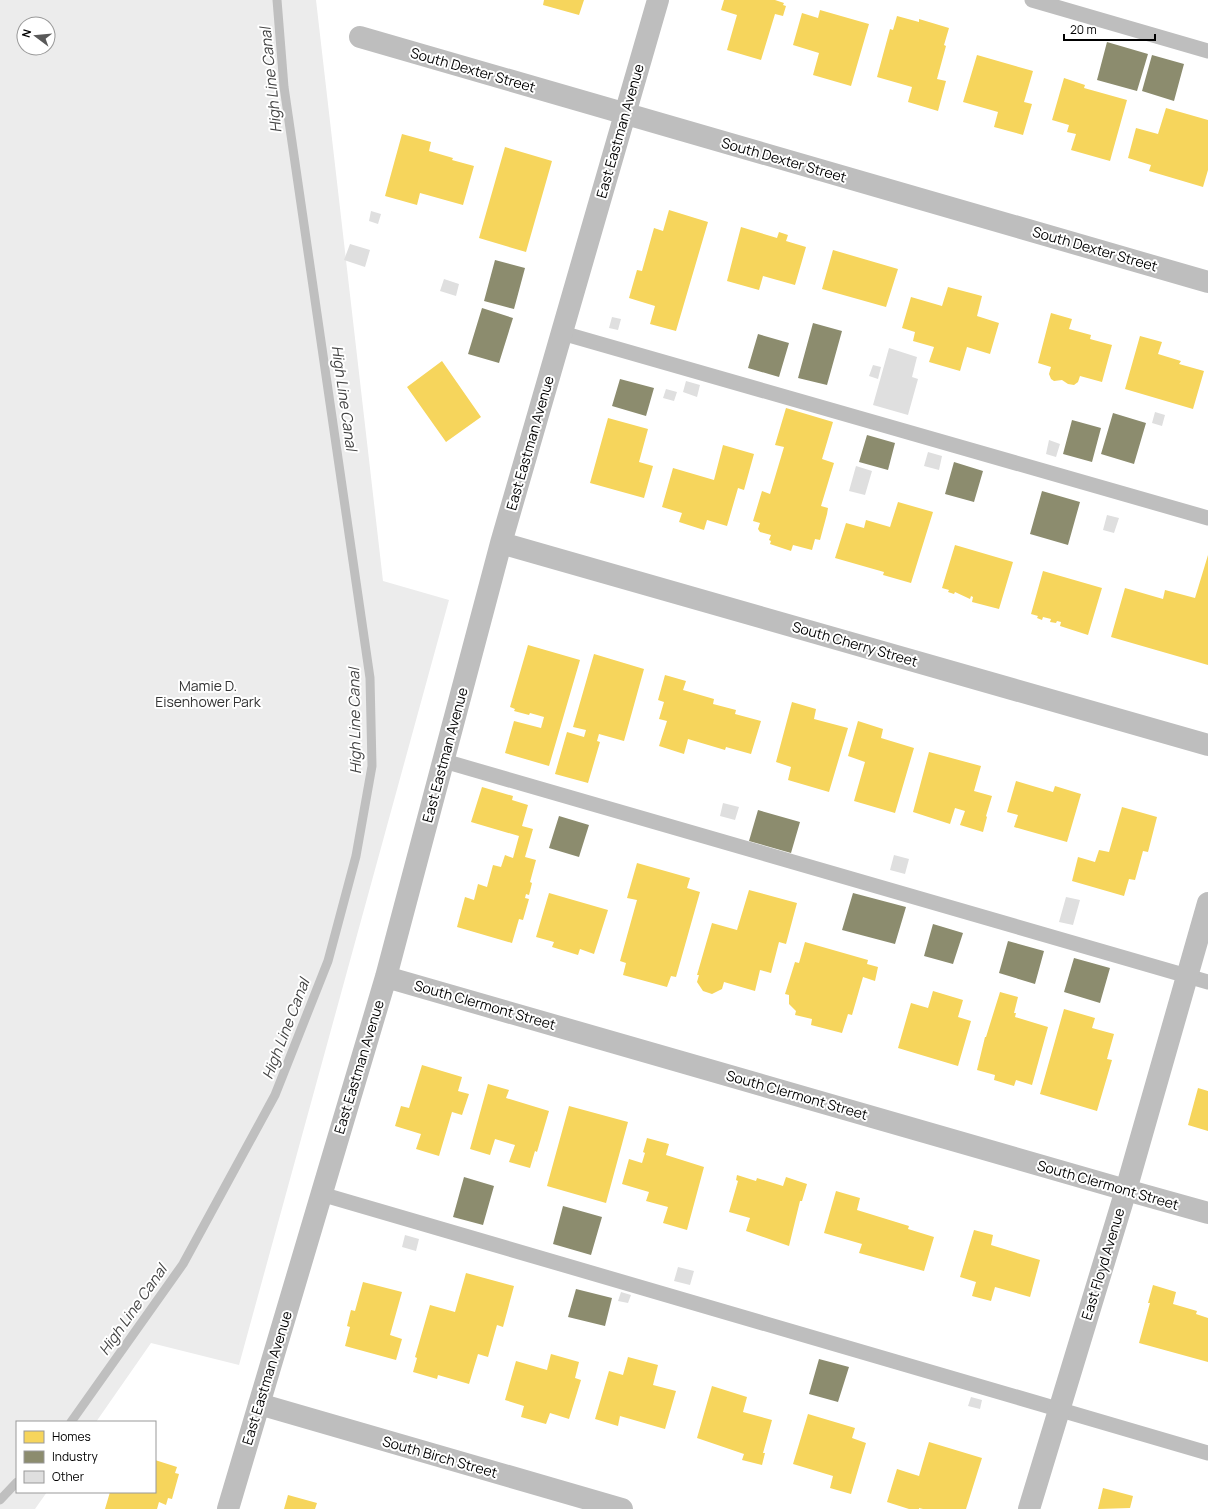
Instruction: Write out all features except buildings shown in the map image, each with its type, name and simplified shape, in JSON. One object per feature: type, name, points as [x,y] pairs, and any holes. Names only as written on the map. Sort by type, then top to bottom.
[{"type":"street","name":"East Eastman Avenue","points":[[228,1509],[386,977],[501,543],[658,0]]},
{"type":"street","name":"South Dexter Street","points":[[360,37],[1208,282]]},
{"type":"street","name":"South Cherry Street","points":[[501,543],[1208,745]]},
{"type":"street","name":"East Floyd Avenue","points":[[1029,1509],[1126,1190],[1208,903]]},
{"type":"street","name":"South Clermont Street","points":[[386,977],[1208,1213]]},
{"type":"street","name":"South Birch Street","points":[[259,1404],[622,1509]]},
{"type":"lane","points":[[1032,0],[1208,51]]},
{"type":"lane","points":[[562,333],[1208,518]]},
{"type":"lane","points":[[444,761],[1208,982]]},
{"type":"lane","points":[[321,1194],[1208,1453]]},
{"type":"green space","name":"Mamie D. Eisenhower Park","points":[[0,0],[316,0],[383,581],[449,600],[239,1365],[151,1343],[97,1421],[16,1421],[16,1493],[46,1493],[35,1509],[0,1509]]},
{"type":"waterway","name":"High Line Canal","points":[[72,1421],[183,1264],[275,1095],[328,961],[356,856],[372,766],[370,678],[284,87],[277,0]]},
{"type":"waterway","name":"High Line Canal","points":[[0,1500],[16,1483]]}]
